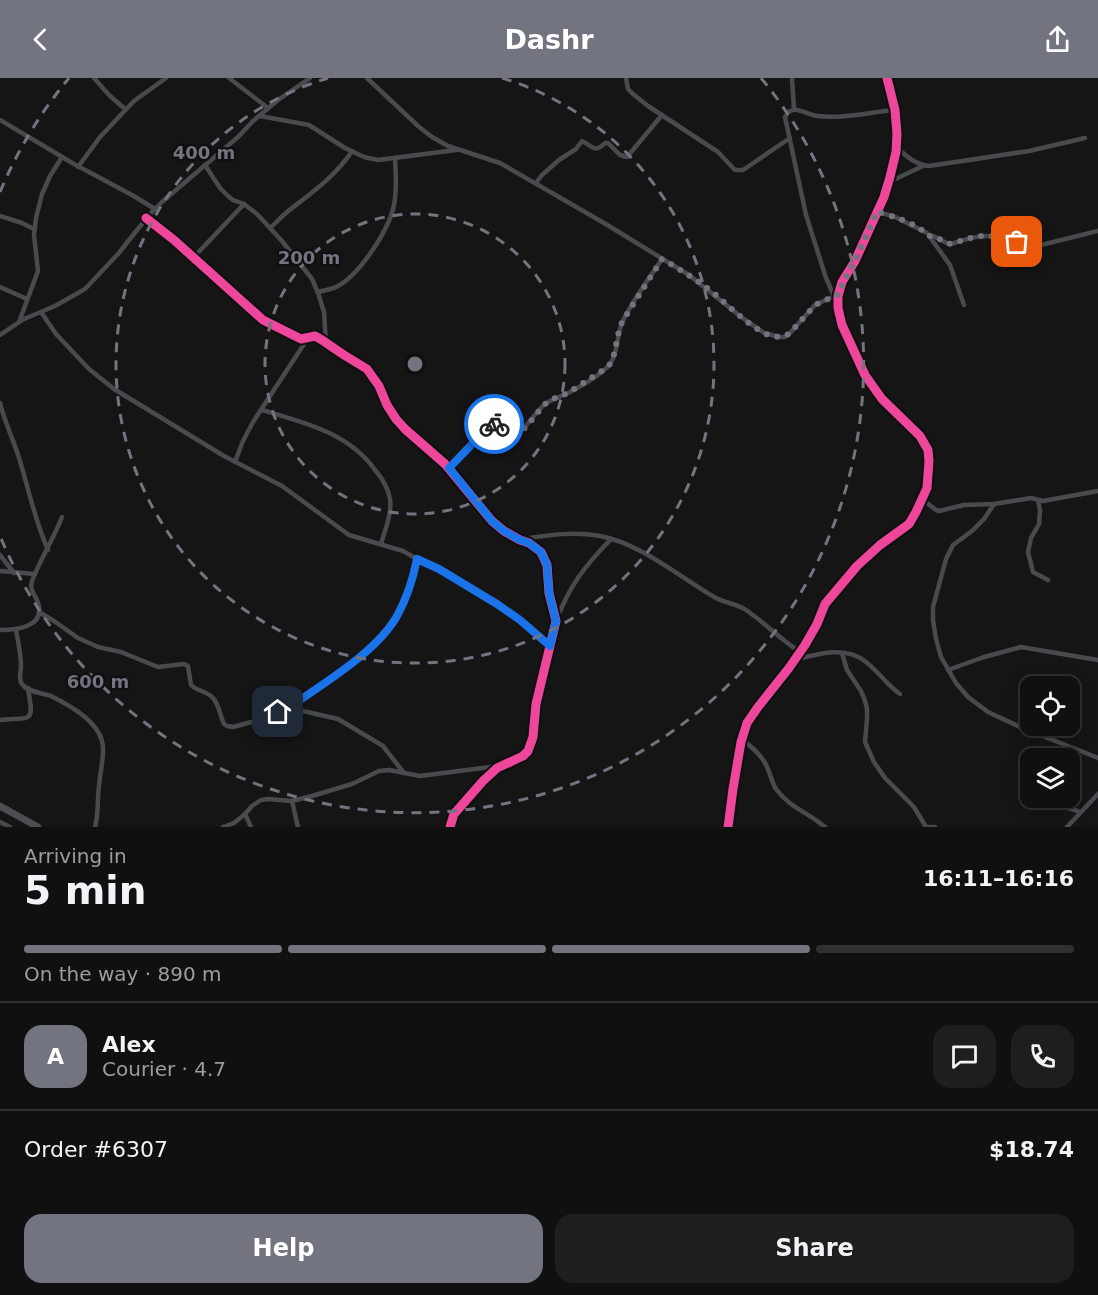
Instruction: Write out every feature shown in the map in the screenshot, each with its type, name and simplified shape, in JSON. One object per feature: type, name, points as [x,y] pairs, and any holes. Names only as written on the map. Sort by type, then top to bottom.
[{"type":"main road","points":[[0,806],[38,827]]},
{"type":"street","points":[[94,78],[125,109]]},
{"type":"street","points":[[78,167],[125,109],[166,78]]},
{"type":"street","points":[[229,78],[268,108]]},
{"type":"street","points":[[0,335],[19,322],[85,289],[118,254],[154,209],[238,137],[268,108],[310,78]]},
{"type":"street","points":[[367,78],[432,137],[448,146],[500,163],[536,183],[690,275],[764,333],[785,337],[815,305],[836,295],[855,261],[889,182],[897,134],[895,110],[887,78]]},
{"type":"street","points":[[626,78],[628,88],[633,94],[662,116],[718,152],[735,170],[743,170],[790,138]]},
{"type":"street","points":[[792,78],[794,109]]},
{"type":"street","points":[[728,827],[742,739],[747,723],[800,652],[817,624],[825,604],[857,566],[880,545],[909,524],[927,488],[928,450],[920,436],[882,399],[865,375],[842,325],[836,295],[826,278],[806,215],[785,117],[794,109],[806,114],[828,117],[895,110]]},
{"type":"street","points":[[260,116],[309,125],[351,151],[378,160],[459,149]]},
{"type":"street","points":[[536,183],[542,175],[576,149],[582,141],[594,149],[608,143],[620,155],[627,157],[662,116]]},
{"type":"street","points":[[0,120],[154,209]]},
{"type":"street","points":[[896,147],[910,159],[929,166],[1029,151],[1085,138]]},
{"type":"street","points":[[270,228],[312,194],[339,167],[351,151]]},
{"type":"street","points":[[19,322],[38,271],[34,229],[42,194],[62,157]]},
{"type":"street","points":[[318,292],[344,282],[361,266],[384,232],[394,205],[397,177],[395,159]]},
{"type":"street","points":[[205,165],[220,188],[233,200],[244,204],[257,214],[312,279],[324,312],[326,343]]},
{"type":"street","points":[[889,182],[923,165]]},
{"type":"street","points":[[193,258],[244,204]]},
{"type":"street","points":[[877,212],[892,216],[927,232],[950,265],[964,305]]},
{"type":"street","points":[[0,216],[34,229]]},
{"type":"street","points":[[146,218],[262,320],[301,339],[315,336],[367,369],[379,386],[396,419],[449,468],[492,521],[504,531],[529,543],[541,552],[547,565],[549,593],[556,621]]},
{"type":"street","points":[[929,236],[951,244],[979,235],[989,235],[1037,246],[1098,231]]},
{"type":"street","points":[[449,468],[488,425],[498,424],[520,431],[545,404],[568,393],[605,369],[615,352],[622,322],[662,259]]},
{"type":"street","points":[[0,287],[27,299]]},
{"type":"street","points":[[41,312],[56,334],[89,369],[114,389],[235,462],[282,486],[349,535],[403,551],[439,569],[497,604],[550,646]]},
{"type":"street","points":[[235,462],[253,422],[308,338]]},
{"type":"street","points":[[0,403],[19,458],[39,530],[48,550]]},
{"type":"street","points":[[262,410],[337,436],[353,446],[368,460],[382,479],[390,500],[390,511],[381,544]]},
{"type":"street","points":[[922,499],[939,511],[963,505],[994,504],[1031,498],[1050,500],[1098,491]]},
{"type":"street","points":[[1038,500],[1039,524],[1031,538],[1028,552],[1033,572],[1048,580]]},
{"type":"street","points":[[994,504],[984,519],[953,545],[946,559],[933,606],[933,620],[941,657],[956,683],[968,697],[988,712],[1098,758]]},
{"type":"street","points":[[0,630],[26,628],[36,619],[39,612],[38,603],[31,586],[62,518]]},
{"type":"street","points":[[520,540],[565,533],[584,533],[623,543],[719,599],[744,609],[784,642],[800,652]]},
{"type":"street","points":[[224,827],[234,824],[261,800],[292,801],[352,784],[379,771],[389,770],[420,776],[502,765],[523,756],[528,751],[533,737],[536,704],[556,621],[576,580],[589,561],[611,539]]},
{"type":"street","points":[[0,555],[14,573]]},
{"type":"street","points":[[39,612],[78,638],[98,647],[121,652],[158,667],[184,664],[188,666],[191,685],[212,697],[224,724],[233,727],[287,709],[348,667],[385,633],[396,617],[412,584],[417,559]]},
{"type":"street","points":[[0,571],[35,574]]},
{"type":"street","points":[[16,630],[23,686],[53,697],[81,714],[97,729],[102,739],[104,749],[95,827]]},
{"type":"street","points":[[948,670],[1021,647],[1098,660]]},
{"type":"street","points":[[794,660],[832,651],[858,657],[865,660],[900,694]]},
{"type":"street","points":[[842,653],[847,670],[865,701],[867,709],[865,742],[874,762],[885,778],[914,807],[927,827],[935,827]]},
{"type":"street","points":[[0,720],[23,719],[29,716],[32,712],[28,688]]},
{"type":"street","points":[[287,709],[338,719],[383,746],[404,773]]},
{"type":"street","points":[[742,739],[759,754],[776,788],[789,804],[825,827]]},
{"type":"street","points":[[450,827],[454,814],[466,799],[502,765]]},
{"type":"street","points":[[1067,827],[1098,794]]},
{"type":"street","points":[[292,801],[298,827]]},
{"type":"street","points":[[1066,808],[1080,812]]},
{"type":"street","points":[[245,814],[251,827]]},
{"type":"street","points":[[0,822],[10,827]]},
{"type":"cycle path","points":[[728,827],[741,742],[747,723],[805,645],[825,604],[857,566],[880,545],[909,524],[927,488],[928,450],[920,436],[882,399],[865,375],[842,325],[838,308],[838,296],[842,282],[855,261],[884,197],[896,152],[895,110],[887,78]]},
{"type":"cycle path","points":[[146,218],[174,240],[263,320],[301,339],[315,336],[367,369],[379,386],[396,419],[445,464],[492,521],[504,531],[529,543],[541,552],[547,565],[549,593],[556,621],[536,704],[533,737],[528,751],[523,756],[497,768],[483,781],[454,814],[450,827]]},
{"type":"way so far","points":[[494,424],[520,431],[545,404],[568,393],[605,369],[615,352],[622,322],[662,259],[690,275],[764,333],[785,337],[815,305],[839,294],[877,212],[911,224],[947,244],[979,235],[1002,237],[1017,242]]},
{"type":"route","points":[[278,712],[287,709],[348,667],[385,633],[396,617],[412,584],[417,559],[439,569],[497,604],[550,646],[556,621],[549,593],[547,565],[541,552],[529,543],[504,531],[492,521],[449,468],[488,425],[494,424]]}]
